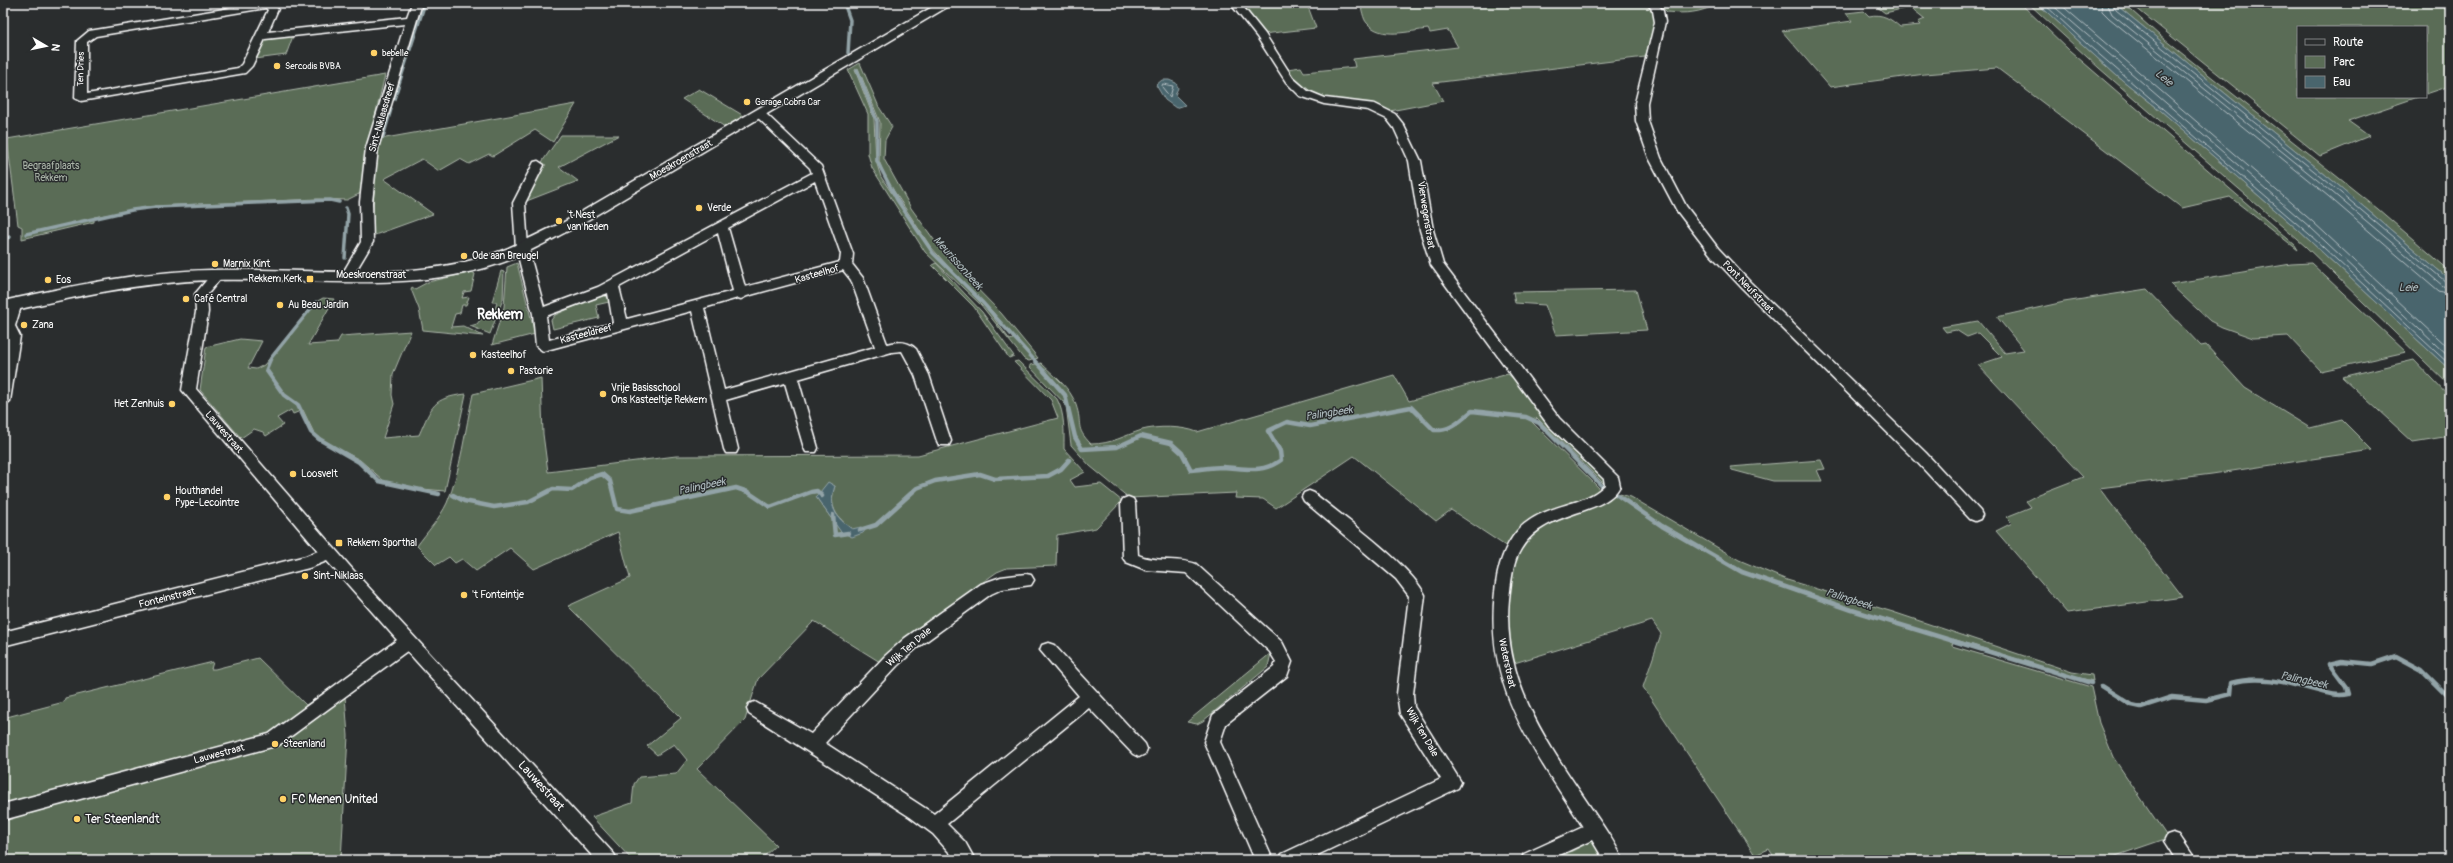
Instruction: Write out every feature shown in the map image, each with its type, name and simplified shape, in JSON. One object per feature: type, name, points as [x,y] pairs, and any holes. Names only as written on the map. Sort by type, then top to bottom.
[{"type":"main road","name":"Moeskroenstraat","points":[[10,305],[118,283],[213,277],[404,276],[442,271],[523,250],[569,225],[760,114],[948,3]]},
{"type":"street","name":"Sint-Niklaasdreef","points":[[347,276],[367,242],[366,202],[372,148],[410,20],[417,3]]},
{"type":"street","name":"Vierwegenstraat","points":[[1235,3],[1261,36],[1292,82],[1304,94],[1324,101],[1367,106],[1382,110],[1391,117],[1399,127],[1418,168],[1422,186],[1430,248],[1437,265],[1554,422],[1611,478],[1609,490]]},
{"type":"street","name":"Pont Neufstraat","points":[[1652,3],[1658,11],[1660,22],[1642,103],[1642,121],[1656,158],[1681,208],[1714,251],[1746,285],[1808,348],[1921,457],[1975,515]]},
{"type":"street","name":"Ten Dries","points":[[272,6],[273,9],[261,36],[247,66],[241,71],[81,98],[82,41],[93,33],[272,6]]},
{"type":"street","points":[[261,36],[410,20]]},
{"type":"street","points":[[760,114],[810,159],[819,174],[847,254],[846,265]]},
{"type":"street","name":"Kasteeldreef","points":[[538,165],[519,203],[523,250],[539,314],[543,346],[619,325],[620,319],[614,289],[611,286]]},
{"type":"street","points":[[539,314],[611,286],[719,226],[819,174]]},
{"type":"street","points":[[719,226],[723,229],[741,295]]},
{"type":"street","name":"Kasteelhof","points":[[619,325],[741,295],[846,265],[857,278],[883,350]]},
{"type":"street","name":"Lauwestraat","points":[[213,277],[218,282],[202,312],[189,390],[409,641],[608,860]]},
{"type":"street","points":[[3,401],[13,336],[8,326],[10,305]]},
{"type":"street","points":[[697,306],[731,449]]},
{"type":"street","points":[[719,397],[899,346],[911,350],[944,440]]},
{"type":"street","points":[[790,376],[811,448]]},
{"type":"street","name":"Waterstraat","points":[[1609,490],[1548,516],[1528,529],[1516,543],[1507,568],[1501,598],[1500,636],[1504,663],[1519,709],[1532,734],[1614,860]]},
{"type":"street","name":"Wijk Ten Dale","points":[[1288,860],[1452,782],[1406,709],[1405,694],[1417,595],[1401,574],[1309,497]]},
{"type":"street","points":[[1128,503],[1131,558],[1142,565],[1180,564],[1191,568],[1276,647],[1284,662],[1281,671],[1219,720],[1212,742],[1264,860]]},
{"type":"street","name":"Fonteinstraat","points":[[3,639],[309,562],[330,552]]},
{"type":"street","name":"Wijk Ten Dale","points":[[813,744],[891,661],[911,643],[986,589],[1001,583],[1026,580]]},
{"type":"street","name":"Lauwestraat","points":[[3,812],[273,740],[409,641]]},
{"type":"street","points":[[1048,650],[1090,698],[1139,749]]},
{"type":"street","points":[[934,824],[1090,698]]},
{"type":"street","points":[[756,709],[813,744],[934,824],[962,852],[966,860]]},
{"type":"street","points":[[1530,860],[1595,830]]},
{"type":"street","points":[[2173,841],[2187,860]]},
{"type":"green space","points":[[1239,3],[1314,3],[1307,4],[1316,28],[1263,34]]},
{"type":"green space","points":[[1360,3],[1648,3],[1657,20],[1645,57],[1433,83],[1443,101],[1390,111],[1365,103],[1320,98],[1298,86],[1287,69],[1301,67],[1304,72],[1355,67],[1353,59],[1458,47],[1448,30],[1430,33],[1428,29],[1387,33],[1373,28],[1367,23]]},
{"type":"green space","points":[[1658,3],[1717,4],[1699,11],[1680,13],[1667,12]]},
{"type":"green space","points":[[1872,3],[2020,3],[2069,50],[2295,245],[2298,250],[2230,197],[2182,208],[1997,68],[1925,74],[1830,87],[1782,31],[1852,21],[1846,13],[1864,11],[1869,16],[1878,15],[1886,17],[1900,27],[1921,25],[1918,22],[1925,19],[1910,7],[1885,13]]},
{"type":"green space","points":[[2028,3],[2037,3],[2117,76],[2160,110],[2297,229],[2450,370],[2450,386],[2305,246],[2099,68]]},
{"type":"green space","points":[[2114,3],[2123,3],[2160,36],[2378,209],[2450,271],[2450,280],[2338,185]]},
{"type":"green space","points":[[2130,3],[2450,3],[2450,86],[2427,94],[2427,26],[2297,26],[2297,98],[2415,98],[2348,121],[2369,136],[2320,156]]},
{"type":"green space","points":[[293,36],[286,55],[255,59],[263,40]]},
{"type":"green space","points":[[860,63],[879,107],[892,127],[885,140],[884,159],[911,208],[948,259],[1001,313],[1038,358],[1029,361],[1024,359],[981,305],[925,252],[872,168],[868,154],[868,114],[848,70]],"holes":[[[858,68],[880,122],[879,161],[886,179],[930,246],[953,272],[992,311],[1013,339],[1010,340],[988,310],[932,253],[881,177],[876,161],[874,119],[855,70]]]},
{"type":"green space","name":"Begraafplaats Rekkem","points":[[385,75],[369,141],[361,193],[347,200],[318,199],[156,206],[94,217],[94,222],[22,239],[22,227],[18,225],[7,139]]},
{"type":"green space","points":[[699,89],[744,116],[725,127],[682,99]]},
{"type":"green space","points":[[576,104],[553,142],[535,130],[493,156],[489,154],[469,164],[460,159],[439,171],[422,159],[384,179],[433,214],[372,236],[375,165],[380,139]]},
{"type":"green space","points":[[561,135],[619,135],[559,167],[578,181],[524,202],[542,162]]},
{"type":"green space","points":[[517,263],[535,334],[492,345],[504,307],[507,267]]},
{"type":"green space","points":[[936,263],[982,312],[1014,356],[1009,358],[974,307],[932,265]]},
{"type":"green space","points":[[2311,263],[2406,352],[2321,371],[2288,336],[2253,338],[2222,327],[2210,321],[2170,284],[2291,264]]},
{"type":"green space","points":[[501,271],[504,272],[503,299],[490,334],[470,326],[477,324],[487,311],[495,310],[497,302],[492,302]]},
{"type":"green space","points":[[472,272],[475,274],[471,291],[464,292],[462,298],[469,297],[466,305],[462,305],[460,313],[455,314],[451,327],[463,326],[483,336],[423,330],[419,309],[411,289],[412,287],[415,289],[428,282]]},
{"type":"green space","points":[[2147,289],[2201,346],[2206,345],[2245,388],[2310,428],[2342,420],[2372,450],[2212,474],[2099,488],[2183,597],[2067,613],[1996,531],[2012,523],[2006,517],[2031,507],[2026,501],[2039,494],[2083,477],[1978,365],[2002,357],[1978,333],[1967,337],[1956,330],[1946,332],[1942,327],[1978,321],[2005,353],[2024,350],[1997,317],[2064,302]]},
{"type":"green space","points":[[1636,290],[1647,330],[1556,335],[1545,305],[1515,303],[1513,292]]},
{"type":"green space","points":[[600,295],[608,297],[609,302],[596,305],[599,318],[553,329],[551,320],[555,315]]},
{"type":"green space","points":[[323,298],[334,299],[308,345],[337,343],[341,336],[411,331],[393,374],[392,395],[394,404],[383,438],[419,435],[427,417],[435,405],[446,398],[466,394],[445,491],[411,488],[384,481],[360,460],[327,443],[314,433],[303,410],[293,414],[291,410],[277,418],[283,425],[266,436],[263,432],[254,429],[241,438],[200,390],[206,347],[240,339],[262,341],[248,368],[256,369],[264,365],[316,302]]},
{"type":"green space","points":[[2414,360],[2450,398],[2450,436],[2413,442],[2342,377]]},
{"type":"green space","points":[[1018,361],[1057,399],[1060,405],[1063,417],[1064,449],[1085,472],[1070,480],[1075,487],[1101,484],[1122,501],[1096,528],[1057,535],[1056,566],[1007,568],[997,572],[912,633],[880,662],[814,621],[758,679],[745,720],[697,769],[776,845],[760,860],[632,860],[592,817],[632,803],[634,784],[639,777],[676,774],[687,760],[674,744],[657,755],[647,746],[681,718],[568,606],[630,578],[618,532],[534,569],[510,548],[476,571],[462,559],[455,563],[449,557],[436,565],[417,546],[441,514],[452,490],[459,464],[473,394],[541,378],[543,434],[548,472],[676,456],[918,455],[1058,418],[1051,400],[1014,362]],"holes":[[[835,486],[832,499],[835,510],[842,520],[852,529],[836,525],[816,497]]]},
{"type":"green space","points":[[1041,363],[1061,382],[1074,399],[1082,434],[1091,444],[1105,443],[1142,430],[1155,428],[1170,427],[1197,432],[1394,375],[1409,401],[1508,374],[1523,387],[1608,482],[1605,485],[1537,418],[1532,422],[1600,489],[1631,497],[1739,560],[1787,580],[1893,612],[2072,672],[2092,675],[2093,681],[2075,677],[1953,639],[1952,646],[2091,687],[2099,723],[2113,757],[2168,838],[2104,860],[1848,860],[1844,854],[1826,860],[1776,860],[1769,849],[1755,855],[1643,687],[1661,634],[1652,621],[1511,664],[1507,638],[1504,559],[1507,547],[1451,510],[1436,521],[1354,456],[1276,508],[1263,499],[1235,498],[1236,493],[1129,498],[1090,466],[1071,445],[1066,405],[1030,367],[1030,365]]},
{"type":"green space","points":[[1821,460],[1825,469],[1817,470],[1822,481],[1773,481],[1732,470],[1730,467]]},
{"type":"green space","name":"Steenland","points":[[394,644],[404,654],[345,696],[348,736],[341,860],[3,860],[3,718],[64,702],[65,698],[213,662],[211,669],[258,658],[306,705]]},
{"type":"green space","points":[[1271,653],[1268,667],[1203,721],[1197,724],[1187,722]]},
{"type":"green space","points":[[1592,841],[1599,848],[1605,860],[1554,860]]},
{"type":"water","name":"Leie","points":[[2037,3],[2114,3],[2338,185],[2450,280],[2450,370],[2297,229],[2160,110],[2117,76]]},
{"type":"water","points":[[1162,80],[1169,80],[1176,83],[1178,88],[1175,95],[1185,105],[1176,108],[1165,100],[1156,85]]},
{"type":"water","points":[[828,482],[835,486],[832,499],[834,510],[837,515],[852,529],[861,527],[866,529],[863,533],[852,537],[841,532],[816,497]]},
{"type":"waterway","points":[[394,99],[425,3]]},
{"type":"waterway","name":"Meurissonbeek","points":[[844,3],[850,20],[848,53]]},
{"type":"waterway","name":"Meurissonbeek","points":[[857,70],[877,121],[877,161],[897,200],[933,253],[982,302],[1045,372]]},
{"type":"waterway","points":[[383,137],[391,109]]},
{"type":"waterway","points":[[26,234],[132,210],[156,207],[330,200],[339,202]]},
{"type":"waterway","points":[[345,258],[348,214],[346,208]]},
{"type":"waterway","points":[[3,239],[10,237]]},
{"type":"waterway","points":[[267,371],[266,370],[271,358],[316,302]]},
{"type":"waterway","points":[[267,371],[284,395],[298,405],[311,432],[319,439],[359,462],[379,481],[439,494]]},
{"type":"waterway","name":"Palingbeek","points":[[1044,371],[1065,395],[1075,437],[1082,449],[1117,447],[1141,436],[1171,443],[1182,453],[1191,470],[1223,467],[1260,469],[1281,460],[1280,451],[1268,431],[1287,422],[1310,426],[1411,407],[1434,430],[1440,430],[1455,425],[1472,411],[1526,417],[1539,423],[1601,485]]},
{"type":"waterway","name":"Palingbeek","points":[[860,530],[876,525],[917,488],[935,481],[980,474],[995,479],[1048,476],[1061,469],[1069,460]]},
{"type":"waterway","name":"Palingbeek","points":[[453,495],[464,501],[494,507],[528,502],[553,489],[572,490],[590,478],[602,474],[610,481],[617,509],[630,511],[736,488],[748,492],[770,507],[811,492],[817,491],[822,496]]},
{"type":"waterway","name":"Palingbeek","points":[[1617,495],[1662,526],[1742,572],[1852,610],[2091,683]]},
{"type":"waterway","name":"Palingbeek","points":[[833,515],[835,535],[848,533]]},
{"type":"waterway","name":"Palingbeek","points":[[2102,686],[2132,705],[2141,707],[2172,697],[2206,700],[2230,694],[2231,683],[2251,680],[2271,680],[2330,694],[2343,695],[2348,694],[2346,687],[2329,664],[2342,661],[2372,664],[2396,656],[2422,670],[2450,698]]},
{"type":"place","name":"bebelle","points":[[374,53]]},
{"type":"place","name":"Sercodis BVBA","points":[[277,66]]},
{"type":"place","name":"Garage Cobra Car","points":[[747,102]]},
{"type":"place","name":"Verde","points":[[699,208]]},
{"type":"place","name":"'t Nest van heden","points":[[559,221]]},
{"type":"place","name":"Ode aan Breugel","points":[[464,256]]},
{"type":"place","name":"Marnix Kint","points":[[215,264]]},
{"type":"place","name":"Rekkem Kerk","points":[[310,279]]},
{"type":"place","name":"Eos","points":[[48,280]]},
{"type":"place","name":"Café Central","points":[[186,299]]},
{"type":"place","name":"Au Beau Jardin","points":[[280,305]]},
{"type":"place","name":"Zana","points":[[24,325]]},
{"type":"place","name":"Kasteelhof","points":[[473,355]]},
{"type":"place","name":"Pastorie","points":[[511,371]]},
{"type":"place","name":"Vrije Basisschool Ons Kasteeltje Rekkem","points":[[603,394]]},
{"type":"place","name":"Het Zenhuis","points":[[172,404]]},
{"type":"place","name":"Loosvelt","points":[[293,474]]},
{"type":"place","name":"Houthandel Pype-Lecointre","points":[[167,497]]},
{"type":"place","name":"Rekkem Sporthal","points":[[339,543]]},
{"type":"place","name":"Sint-Niklaas","points":[[305,576]]},
{"type":"place","name":"'t Fonteintje","points":[[464,595]]},
{"type":"place","name":"Steenland","points":[[275,744]]},
{"type":"place","name":"FC Menen United","points":[[283,799]]},
{"type":"place","name":"Ter Steenlandt","points":[[77,819]]},
{"type":"district","name":"Rekkem","points":[[500,314]]}]
